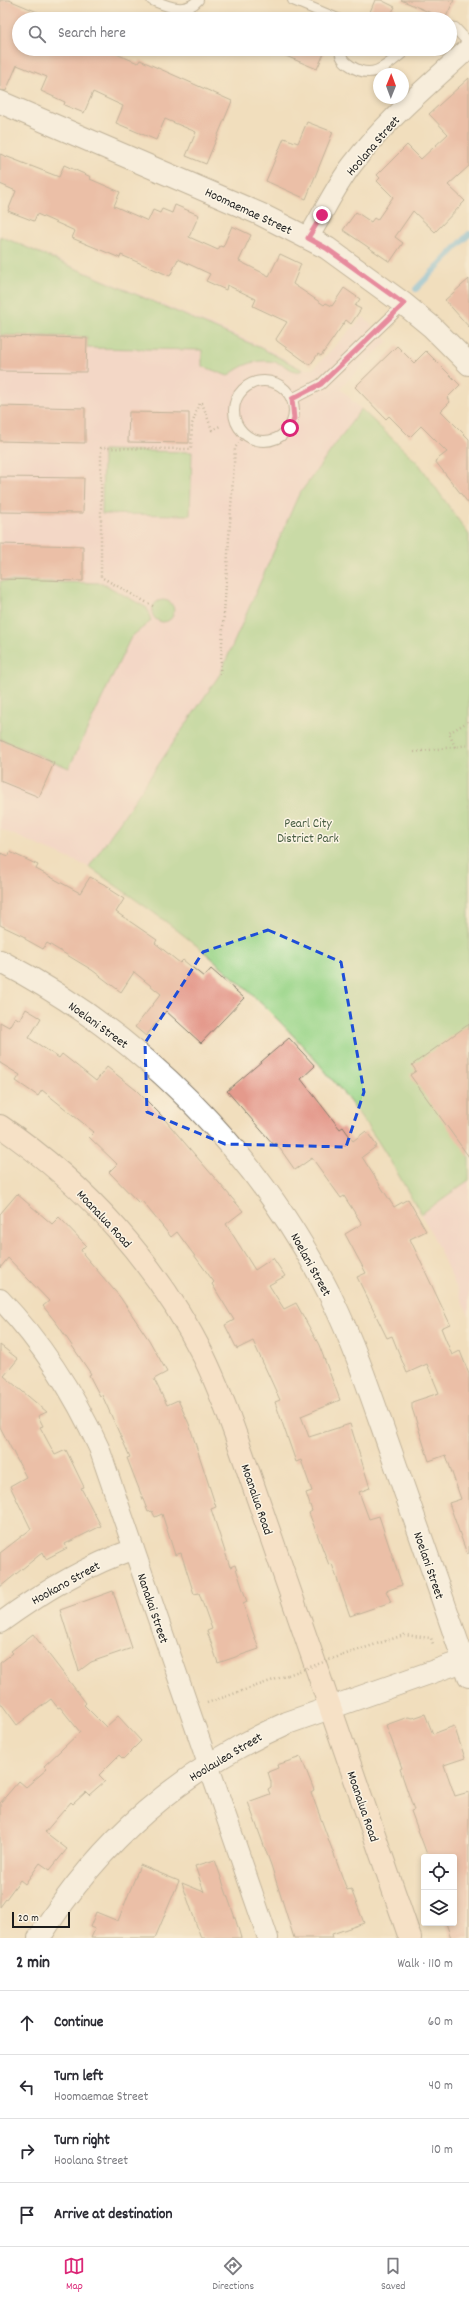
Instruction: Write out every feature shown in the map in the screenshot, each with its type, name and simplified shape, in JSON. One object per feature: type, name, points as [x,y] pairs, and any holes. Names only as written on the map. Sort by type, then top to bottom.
[{"type":"main road","name":"Moanalua Road","points":[[0,1126],[27,1144],[58,1170],[114,1224],[165,1290],[186,1323],[222,1398],[410,1938]]},
{"type":"street","name":"Hoolana Street","points":[[308,238],[340,183],[366,148],[387,125],[469,48]]},
{"type":"street","name":"Hoomaemae Street","points":[[0,102],[260,214],[326,248],[404,304],[432,327],[469,364]]},
{"type":"street","name":"Noelani Street","points":[[0,961],[34,978],[72,1003],[116,1035],[159,1071],[193,1103],[229,1143],[272,1198],[294,1230],[348,1332],[467,1665]]},
{"type":"street","name":"Nanakai Street","points":[[0,1299],[38,1344],[75,1400],[98,1448],[268,1938]]},
{"type":"street","name":"Hookano Street","points":[[0,1623],[57,1584],[83,1570],[134,1549]]},
{"type":"street","name":"Hoolaulea Street","points":[[39,1938],[76,1883],[101,1854],[154,1804],[208,1764],[258,1736],[330,1707],[467,1665]]},
{"type":"lane","points":[[152,0],[178,9],[188,7],[198,0]]},
{"type":"lane","points":[[293,0],[321,12]]},
{"type":"lane","points":[[457,30],[469,43]]},
{"type":"lane","points":[[341,56],[346,64],[367,73],[378,71],[398,56]]},
{"type":"lane","points":[[292,399],[321,384],[404,304]]},
{"type":"lane","points":[[260,381],[279,384],[292,399],[294,419],[290,428],[283,435],[274,440],[264,441],[254,439],[245,434],[238,427],[234,418],[234,408],[242,390],[250,384],[260,381]]},
{"type":"path","points":[[153,606],[100,577],[101,448],[191,450],[192,424],[200,403],[202,403],[212,430],[220,426]]},
{"type":"path","points":[[220,674],[235,448],[245,434]]},
{"type":"path","points":[[455,747],[449,733],[469,722]]},
{"type":"path","points":[[414,752],[469,746]]},
{"type":"path","points":[[222,1698],[396,1637],[404,1635],[431,1638],[433,1644]]},
{"type":"highlighted area","points":[[268,930],[341,962],[364,1092],[346,1147],[225,1144],[147,1112],[145,1043],[203,952]]},
{"type":"shaded area","points":[[0,235],[262,346],[303,369],[313,369],[363,317],[388,341],[340,388],[361,409],[298,496],[220,674],[89,867],[0,829]]},
{"type":"shaded area","points":[[469,1180],[469,1316],[433,1236],[421,1214]]},
{"type":"green space","points":[[0,236],[261,348],[303,370],[295,371],[276,362],[261,361],[247,364],[228,376],[202,366],[202,350],[87,348],[87,337],[0,335]]},
{"type":"green space","name":"Pearl City District Park","points":[[361,409],[419,464],[469,535],[469,1180],[421,1214],[368,1127],[308,1051],[239,982],[200,948],[154,912],[89,867],[220,674],[298,496]]},
{"type":"green space","points":[[103,450],[192,452],[190,515],[102,514]]},
{"type":"green space","points":[[0,581],[102,583],[147,608],[151,621],[131,637],[69,768],[0,739]]},
{"type":"green space","points":[[163,600],[171,603],[174,611],[171,619],[163,622],[155,619],[152,611],[155,603]]},
{"type":"building","points":[[0,0],[9,0],[37,12],[12,12],[12,56],[121,56],[138,63],[140,60],[232,101],[206,164],[186,156],[196,132],[165,119],[156,140],[116,123],[123,106],[93,92],[84,113],[64,105],[65,102],[41,91],[47,77],[17,65],[6,91],[0,90]]},
{"type":"building","points":[[375,0],[381,0],[395,7],[392,12],[370,12]]},
{"type":"building","points":[[401,0],[454,0],[448,12],[429,12]]},
{"type":"building","points":[[286,56],[323,56],[317,69]]},
{"type":"building","points":[[469,78],[469,166],[448,185],[465,201],[435,232],[413,211],[395,237],[403,243],[390,262],[343,230],[356,212],[371,222],[374,218],[377,220],[393,197],[377,181],[380,178],[377,175],[407,145],[421,159],[448,134],[429,114]]},
{"type":"building","points":[[307,122],[333,132],[306,199],[266,181],[284,138],[298,143]]},
{"type":"building","points":[[0,154],[59,177],[64,165],[91,177],[90,179],[120,192],[114,206],[148,221],[153,210],[160,213],[162,209],[172,213],[175,205],[199,215],[189,237],[218,250],[220,246],[223,247],[232,226],[251,235],[239,261],[269,276],[280,254],[301,264],[293,284],[324,305],[326,303],[332,306],[344,288],[360,299],[355,306],[361,309],[351,324],[346,320],[321,356],[318,354],[310,365],[277,341],[276,339],[287,322],[253,306],[256,299],[227,285],[226,290],[206,281],[210,274],[178,259],[170,276],[121,255],[120,258],[72,238],[75,231],[37,214],[34,221],[8,211],[16,191],[0,184]]},
{"type":"building","points":[[469,279],[469,327],[445,300]]},
{"type":"building","points":[[0,336],[87,338],[86,372],[0,371]]},
{"type":"building","points":[[397,346],[414,363],[426,351],[460,385],[447,398],[450,402],[441,411],[469,439],[469,504],[435,461],[447,452],[421,426],[410,437],[389,416],[386,419],[355,387]]},
{"type":"building","points":[[0,406],[85,408],[85,443],[0,441]]},
{"type":"building","points":[[129,412],[189,413],[189,443],[128,442]]},
{"type":"building","points":[[0,477],[84,478],[83,513],[0,512]]},
{"type":"building","points":[[0,544],[83,546],[83,581],[0,579]]},
{"type":"building","points":[[0,740],[54,763],[39,797],[0,781]]},
{"type":"building","points":[[10,852],[38,865],[36,869],[80,893],[90,877],[111,888],[110,890],[124,899],[116,912],[157,940],[155,943],[180,963],[183,960],[204,977],[211,969],[244,998],[201,1043],[166,1011],[146,1036],[135,1027],[161,994],[134,972],[121,992],[92,970],[47,943],[43,949],[25,939],[25,937],[0,925],[0,853],[9,856]]},
{"type":"building","points":[[26,1009],[41,1018],[29,1038],[59,1058],[62,1054],[96,1081],[107,1067],[136,1090],[160,1114],[243,1211],[226,1224],[255,1270],[273,1258],[285,1276],[269,1285],[284,1309],[296,1303],[319,1345],[340,1400],[301,1416],[309,1437],[350,1424],[370,1488],[359,1492],[369,1519],[379,1516],[402,1585],[386,1591],[391,1602],[350,1616],[332,1564],[329,1565],[309,1513],[312,1511],[306,1493],[312,1491],[301,1460],[296,1462],[275,1402],[280,1400],[253,1341],[237,1349],[225,1325],[234,1320],[212,1284],[214,1282],[177,1232],[171,1237],[142,1201],[139,1203],[109,1172],[117,1164],[89,1137],[94,1132],[42,1090],[38,1096],[16,1081],[20,1075],[0,1063],[0,1022],[9,1027],[15,1017],[20,1020]]},
{"type":"building","points":[[469,1024],[469,1157],[410,1075],[416,1071],[412,1065]]},
{"type":"building","points":[[289,1038],[315,1066],[301,1079],[340,1129],[343,1127],[353,1141],[366,1131],[377,1146],[362,1157],[394,1207],[408,1199],[426,1231],[410,1239],[450,1324],[441,1328],[452,1355],[460,1351],[469,1374],[469,1553],[467,1554],[449,1503],[461,1499],[446,1455],[429,1461],[412,1408],[412,1402],[439,1393],[427,1364],[407,1373],[392,1336],[387,1338],[357,1277],[366,1273],[345,1234],[362,1224],[344,1196],[341,1198],[312,1158],[295,1170],[276,1143],[274,1145],[227,1091]]},
{"type":"building","points":[[17,1194],[52,1224],[59,1217],[86,1245],[81,1250],[84,1255],[120,1297],[149,1340],[167,1372],[154,1379],[167,1405],[178,1400],[189,1424],[216,1507],[211,1509],[230,1567],[235,1565],[247,1602],[243,1604],[259,1649],[218,1663],[207,1631],[212,1629],[199,1593],[194,1594],[181,1553],[175,1555],[162,1514],[155,1517],[152,1511],[148,1512],[127,1458],[130,1457],[102,1395],[100,1396],[89,1375],[91,1374],[58,1325],[43,1306],[49,1301],[8,1258],[0,1268],[0,1214]]},
{"type":"building","points":[[0,1345],[18,1359],[4,1376],[47,1412],[38,1416],[43,1426],[40,1427],[55,1455],[66,1450],[84,1487],[81,1488],[101,1526],[65,1544],[67,1548],[46,1559],[43,1552],[0,1587],[0,1553],[31,1529],[10,1486],[26,1477],[0,1427]]},
{"type":"building","points":[[113,1591],[132,1648],[91,1662],[79,1671],[60,1610]]},
{"type":"building","points":[[33,1634],[86,1703],[84,1705],[106,1727],[118,1716],[141,1741],[123,1759],[119,1755],[99,1775],[105,1781],[89,1795],[86,1792],[73,1804],[71,1802],[45,1832],[67,1849],[50,1870],[40,1863],[25,1884],[20,1880],[0,1907],[0,1803],[19,1781],[26,1787],[47,1769],[44,1766],[80,1732],[60,1707],[58,1708],[51,1699],[17,1725],[0,1702],[0,1663],[13,1653],[11,1651]]},
{"type":"building","points":[[425,1714],[433,1734],[454,1726],[465,1758],[444,1765],[455,1796],[469,1792],[469,1938],[451,1938],[447,1926],[457,1926],[457,1854],[427,1854],[411,1811],[414,1810],[400,1769],[402,1768],[386,1725],[408,1717],[413,1718]]},
{"type":"building","points":[[301,1757],[314,1790],[311,1792],[347,1890],[351,1889],[364,1923],[332,1934],[333,1938],[294,1938],[271,1865],[248,1802],[270,1794],[268,1789],[271,1787],[271,1782],[268,1772],[278,1768],[277,1765]]},
{"type":"building","points":[[215,1860],[241,1938],[201,1938],[182,1883],[204,1892],[195,1866]]},
{"type":"building","points":[[140,1865],[179,1881],[155,1938],[91,1938],[95,1929],[90,1927],[96,1912],[118,1921]]},
{"type":"waterway","points":[[416,289],[469,234]]},
{"type":"route","points":[[290,428],[294,419],[295,409],[292,399],[321,384],[404,304],[367,276],[326,248],[308,238],[322,215]]}]
